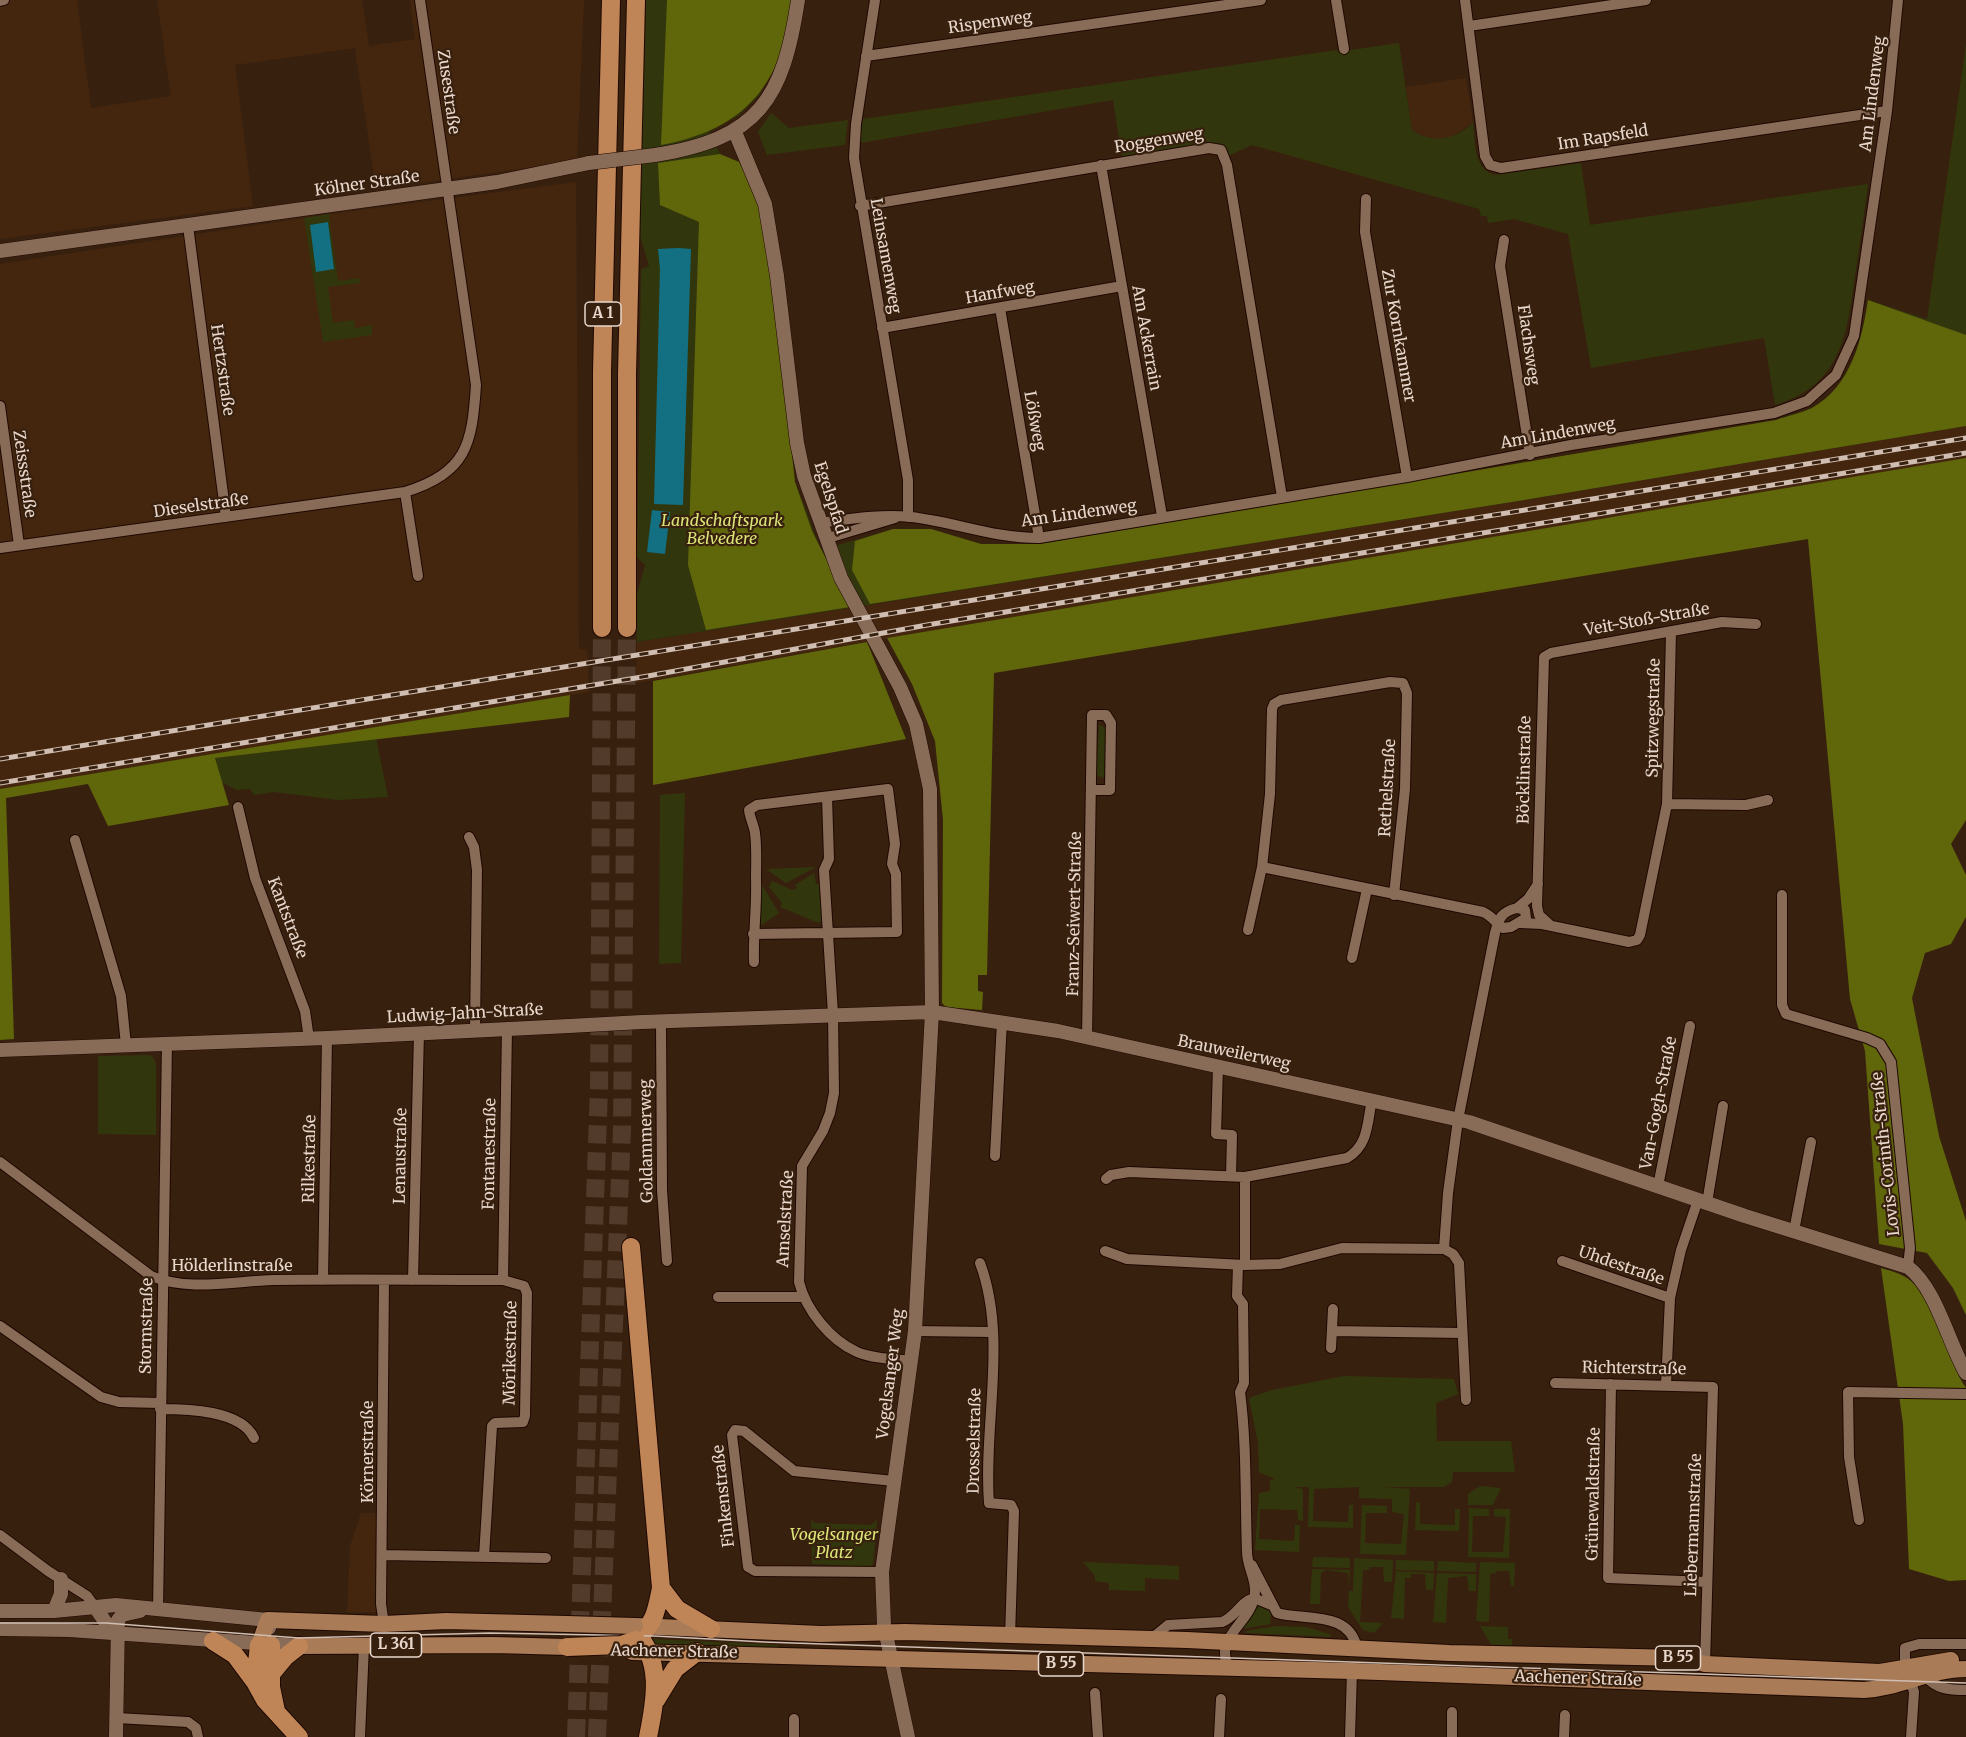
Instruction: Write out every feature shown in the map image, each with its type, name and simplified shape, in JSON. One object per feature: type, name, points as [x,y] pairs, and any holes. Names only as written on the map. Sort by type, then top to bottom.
[{"type":"highway","name":"A 1","points":[[602,628],[602,361],[611,0]]},
{"type":"highway","name":"A 1","points":[[627,628],[627,362],[636,0]]},
{"type":"highway","points":[[567,1647],[621,1645],[638,1636],[661,1588],[631,1246]]},
{"type":"highway","points":[[661,1588],[677,1609],[711,1629]]},
{"type":"highway","points":[[638,1636],[655,1675],[655,1702],[648,1737]]},
{"type":"highway","points":[[213,1641],[235,1655],[263,1678]]},
{"type":"highway","points":[[265,1645],[263,1678],[265,1700],[299,1737]]},
{"type":"highway","points":[[263,1678],[298,1646]]},
{"type":"highway","points":[[655,1702],[675,1669],[697,1652]]},
{"type":"main road","name":"Aachener Straße","points":[[268,1620],[384,1624],[446,1622],[589,1624],[697,1652],[894,1660],[1621,1679],[1864,1690],[1913,1675],[1966,1669]]},
{"type":"main road","points":[[265,1645],[268,1620]]},
{"type":"main road","name":"Aachener Straße","points":[[638,1636],[711,1629],[821,1634],[886,1632],[1150,1639],[1545,1656],[1681,1658],[1705,1664],[1913,1675],[1930,1662],[1966,1660]]},
{"type":"main road","name":"L 361","points":[[298,1646],[364,1644],[567,1647]]},
{"type":"main road","points":[[1621,1679],[1632,1672],[1633,1664],[1629,1656]]},
{"type":"street","name":"Zusestraße","points":[[420,0],[446,189]]},
{"type":"street","points":[[735,132],[773,94],[779,82],[791,46],[798,0]]},
{"type":"street","name":"Leinsamenweg","points":[[876,0],[854,140],[855,178],[908,480],[903,517]]},
{"type":"street","name":"Rispenweg","points":[[866,56],[1261,0]]},
{"type":"street","points":[[1336,0],[1344,49]]},
{"type":"street","name":"Im Rapsfeld","points":[[1465,0],[1485,156],[1490,165],[1501,168],[1887,111]]},
{"type":"street","points":[[1468,26],[1592,4],[1646,0]]},
{"type":"street","name":"Am Lindenweg","points":[[819,523],[880,514],[996,536],[1039,538],[1407,477],[1571,445],[1774,413],[1807,401],[1830,383],[1843,365],[1854,336],[1887,111],[1898,0]]},
{"type":"street","name":"Kölner Straße","points":[[0,250],[446,189],[589,163],[655,155],[704,144],[735,132]]},
{"type":"street","name":"Egelspfad","points":[[735,132],[765,204],[777,276],[797,443],[819,523],[841,578],[909,705],[921,740],[931,813],[932,1012]]},
{"type":"street","name":"Roggenweg","points":[[860,206],[1216,148],[1224,154],[1282,497]]},
{"type":"street","name":"Am Ackerrain","points":[[1101,165],[1162,516]]},
{"type":"street","name":"Dieselstraße","points":[[0,548],[405,492],[428,484],[448,472],[467,446],[473,424],[476,385],[446,189]]},
{"type":"street","name":"Zur Kornkammer","points":[[1366,199],[1365,232],[1407,477]]},
{"type":"street","name":"Hertzstraße","points":[[188,226],[226,517]]},
{"type":"street","name":"Flachsweg","points":[[1504,240],[1500,266],[1530,454]]},
{"type":"street","name":"Hanfweg","points":[[882,328],[1122,286]]},
{"type":"street","name":"Lößweg","points":[[1000,308],[1039,538]]},
{"type":"street","name":"Zeissstraße","points":[[0,406],[19,545]]},
{"type":"street","points":[[405,492],[418,576]]},
{"type":"street","name":"Am Lindenweg","points":[[825,539],[903,517]]},
{"type":"street","name":"Veit-Stoß-Straße","points":[[1544,657],[1551,652],[1671,633],[1722,622],[1756,624]]},
{"type":"street","name":"Spitzwegstraße","points":[[1551,926],[1629,942],[1637,940],[1668,804],[1671,633]]},
{"type":"street","name":"Böcklinstraße","points":[[1537,902],[1544,657]]},
{"type":"street","name":"Rethelstraße","points":[[1262,867],[1270,794],[1274,704],[1281,700],[1390,682],[1403,683],[1407,693],[1405,789],[1394,895]]},
{"type":"street","name":"Franz-Seiwert-Straße","points":[[1087,1037],[1092,715],[1106,716],[1111,723],[1110,790],[1092,790]]},
{"type":"street","points":[[753,934],[829,931],[897,932],[896,874],[892,864],[895,844],[888,789],[757,805],[750,810],[750,820],[755,830],[757,902],[753,934],[754,962]]},
{"type":"street","name":"Amselstraße","points":[[826,797],[829,859],[824,870],[833,1014],[834,1093],[823,1131],[808,1153],[800,1184],[798,1268],[802,1297],[824,1326],[858,1353],[912,1360]]},
{"type":"street","points":[[1668,804],[1746,805],[1768,800]]},
{"type":"street","name":"Kantstraße","points":[[238,807],[255,878],[305,1011],[309,1039]]},
{"type":"street","points":[[469,837],[474,847],[477,870],[475,1030]]},
{"type":"street","points":[[75,840],[121,996],[126,1045]]},
{"type":"street","points":[[1248,930],[1262,867],[1483,912],[1525,910],[1519,923]]},
{"type":"street","points":[[1444,1249],[1448,1193],[1458,1120],[1498,923],[1502,914],[1528,899],[1538,884]]},
{"type":"street","points":[[1352,958],[1367,889]]},
{"type":"street","name":"Lovis-Corinth-Straße","points":[[1782,895],[1782,1005],[1786,1014],[1874,1041],[1880,1044],[1892,1062],[1910,1248],[1908,1267]]},
{"type":"street","points":[[1492,947],[1496,938],[1519,923],[1537,902]]},
{"type":"street","points":[[1537,902],[1539,915],[1551,926]]},
{"type":"street","points":[[1483,912],[1503,928],[1519,923],[1551,926]]},
{"type":"street","name":"Ludwig-Jahn-Straße","points":[[0,1050],[309,1039],[661,1021],[932,1012]]},
{"type":"street","name":"Brauweilerweg","points":[[932,1012],[1002,1021],[1087,1037],[1458,1120],[1908,1267]]},
{"type":"street","name":"Vogelsanger Weg","points":[[908,1737],[894,1660],[886,1632],[882,1602],[882,1572],[915,1331],[932,1012]]},
{"type":"street","name":"Goldammerweg","points":[[661,1021],[661,1161],[667,1261]]},
{"type":"street","points":[[995,1156],[1002,1021]]},
{"type":"street","name":"Van-Gogh-Straße","points":[[1658,1186],[1690,1026]]},
{"type":"street","name":"Fontanestraße","points":[[503,1280],[507,1028]]},
{"type":"street","name":"Lenaustraße","points":[[413,1280],[420,1032]]},
{"type":"street","name":"Rilkestraße","points":[[323,1280],[327,1038]]},
{"type":"street","name":"Stormstraße","points":[[158,1609],[167,1044]]},
{"type":"street","points":[[1218,1067],[1216,1134],[1232,1135],[1231,1176]]},
{"type":"street","points":[[1106,1179],[1111,1175],[1129,1172],[1245,1177],[1347,1158],[1359,1151],[1364,1140],[1372,1100]]},
{"type":"street","points":[[1666,1385],[1670,1299],[1681,1250],[1703,1201],[1724,1106]]},
{"type":"street","points":[[1794,1231],[1811,1142]]},
{"type":"street","name":"Hölderlinstraße","points":[[0,1162],[151,1276],[163,1281],[195,1284],[323,1280],[503,1280]]},
{"type":"street","points":[[1229,1668],[1224,1657],[1226,1643],[1251,1611],[1255,1586],[1247,1556],[1245,1435],[1240,1392],[1244,1383],[1243,1304],[1237,1296],[1241,1265],[1245,1177]]},
{"type":"street","points":[[1105,1251],[1127,1259],[1241,1265],[1280,1264],[1342,1248],[1444,1249],[1453,1254],[1459,1263],[1467,1400]]},
{"type":"street","name":"Uhdestraße","points":[[1562,1261],[1670,1299]]},
{"type":"street","name":"Drosselstraße","points":[[980,1263],[986,1284],[991,1332],[989,1500],[992,1504],[1011,1505],[1014,1511],[1010,1636]]},
{"type":"street","points":[[1908,1267],[1918,1275],[1927,1290],[1966,1373]]},
{"type":"street","name":"Körnerstraße","points":[[384,1280],[381,1604],[384,1624]]},
{"type":"street","name":"Mörikestraße","points":[[484,1557],[492,1426],[495,1423],[524,1422],[525,1416],[527,1293],[521,1284],[503,1280]]},
{"type":"street","points":[[718,1297],[802,1297]]},
{"type":"street","points":[[1331,1348],[1333,1309]]},
{"type":"street","points":[[0,1326],[101,1397],[119,1402],[199,1410],[241,1422],[254,1438]]},
{"type":"street","points":[[1332,1330],[1462,1333]]},
{"type":"street","points":[[915,1331],[991,1332]]},
{"type":"street","name":"Richterstraße","points":[[1555,1383],[1713,1387]]},
{"type":"street","name":"Grünewaldstraße","points":[[1611,1384],[1608,1578],[1707,1582]]},
{"type":"street","name":"Liebermannstraße","points":[[1705,1664],[1713,1387]]},
{"type":"street","points":[[1859,1520],[1849,1457],[1848,1392],[1966,1394]]},
{"type":"street","name":"Finkenstraße","points":[[882,1572],[755,1571],[746,1563],[732,1435],[735,1430],[744,1431],[795,1471],[894,1480]]},
{"type":"street","points":[[0,1534],[61,1580],[87,1596],[106,1623],[119,1634],[116,1737]]},
{"type":"street","points":[[382,1555],[546,1558]]},
{"type":"street","points":[[1247,1556],[1261,1578],[1271,1605],[1277,1613],[1314,1617],[1344,1626],[1354,1636],[1356,1648]]},
{"type":"street","points":[[54,1611],[61,1594],[61,1580]]},
{"type":"street","points":[[1150,1639],[1168,1625],[1222,1622],[1230,1619],[1245,1600],[1254,1598],[1271,1605]]},
{"type":"street","name":"Aachener Straße","points":[[0,1611],[54,1611],[116,1605],[268,1620]]},
{"type":"street","name":"Aachener Straße","points":[[119,1634],[118,1620],[122,1615],[158,1609]]},
{"type":"street","name":"L 361","points":[[0,1629],[298,1646]]},
{"type":"street","points":[[360,1737],[364,1644]]},
{"type":"street","points":[[1911,1737],[1913,1675],[1904,1655],[1907,1645],[1966,1644]]},
{"type":"street","points":[[1350,1737],[1352,1671]]},
{"type":"street","points":[[1913,1675],[1943,1689],[1966,1690]]},
{"type":"street","points":[[1095,1693],[1098,1737]]},
{"type":"street","points":[[1219,1737],[1221,1699]]},
{"type":"street","points":[[1452,1712],[1452,1737]]},
{"type":"street","points":[[1564,1737],[1565,1715]]},
{"type":"street","points":[[117,1718],[188,1722],[196,1728],[198,1737]]},
{"type":"street","points":[[794,1719],[794,1737]]},
{"type":"shaded area","points":[[0,0],[77,0],[91,108],[171,96],[157,0],[362,0],[369,46],[415,39],[410,0],[584,0],[577,161],[376,189],[355,48],[235,65],[253,206],[0,239]]},
{"type":"shaded area","points":[[1466,78],[1473,122],[1451,137],[1438,139],[1426,137],[1412,130],[1406,87]]},
{"type":"shaded area","points":[[576,182],[579,649],[587,649],[589,692],[0,789],[0,264],[329,214]]},
{"type":"shaded area","points":[[1966,426],[1966,458],[887,638],[636,683],[637,642],[1518,501]]},
{"type":"shaded area","points":[[361,1513],[377,1513],[376,1612],[347,1612],[350,1546]]},
{"type":"green space","name":"Landschaftspark Belvedere","points":[[646,0],[794,0],[760,94],[739,115],[709,132],[720,154],[739,162],[768,239],[795,482],[821,550],[893,529],[931,529],[981,544],[1039,544],[1776,420],[1812,408],[1825,399],[1845,375],[1858,346],[1868,300],[1927,319],[1966,44],[1966,426],[1518,501],[637,642],[635,601],[645,565],[637,557],[641,269],[649,266],[639,232]]},
{"type":"green space","points":[[667,0],[794,0],[780,56],[769,79],[755,98],[737,114],[716,127],[691,138],[661,145]]},
{"type":"green space","points":[[1399,43],[1412,130],[1428,137],[1444,138],[1460,133],[1473,122],[1479,161],[1488,172],[1495,175],[1581,163],[1590,225],[1868,184],[1849,317],[1837,355],[1828,371],[1815,385],[1775,405],[1764,338],[1591,368],[1568,234],[1514,219],[1488,223],[1487,216],[1481,216],[1479,209],[1252,145],[1228,156],[1223,149],[1122,159],[1113,100],[860,143],[863,119]]},
{"type":"green space","points":[[771,113],[789,128],[848,120],[845,145],[767,155],[758,132]]},
{"type":"green space","points":[[720,154],[739,162],[756,193],[768,239],[795,482],[812,531],[850,607],[706,630],[688,565],[699,222],[660,205],[658,163]]},
{"type":"green space","points":[[329,214],[338,281],[359,278],[360,283],[328,287],[333,323],[354,320],[355,328],[372,325],[372,335],[323,342],[304,218]]},
{"type":"green space","points":[[1868,300],[1966,335],[1966,426],[1518,501],[870,604],[852,570],[855,541],[893,529],[931,529],[981,544],[1039,544],[1776,420],[1812,408],[1836,387],[1845,375],[1858,346]]},
{"type":"green space","points":[[1966,458],[1966,820],[1951,844],[1966,875],[1966,917],[1951,944],[1925,953],[1912,998],[1939,1136],[1966,1221],[1966,1315],[1953,1288],[1927,1253],[1879,1244],[1865,1051],[1850,999],[1808,539],[994,673],[987,975],[978,975],[978,991],[983,992],[982,1010],[946,1007],[942,1003],[943,820],[935,741],[912,684],[887,638]]},
{"type":"green space","points":[[867,642],[906,739],[653,785],[653,681]]},
{"type":"green space","points":[[570,695],[569,717],[215,758],[229,805],[108,826],[88,784],[6,798],[14,1039],[0,1040],[0,789]]},
{"type":"green space","points":[[1099,725],[1106,728],[1105,775],[1102,778],[1096,775]]},
{"type":"green space","points":[[376,738],[388,797],[338,800],[274,792],[254,795],[250,789],[237,790],[221,782],[215,758]]},
{"type":"green space","points":[[685,793],[681,963],[659,964],[660,795]]},
{"type":"green space","points":[[816,867],[786,883],[766,869]]},
{"type":"green space","points":[[814,873],[816,884],[822,884],[823,922],[816,922],[780,907],[782,903],[769,887],[772,881],[792,890],[797,888],[795,885]]},
{"type":"green space","points":[[759,880],[779,913],[763,924],[760,924]]},
{"type":"green space","points":[[149,1055],[154,1058],[156,1065],[156,1135],[98,1134],[98,1056]]},
{"type":"green space","points":[[1881,1268],[1904,1276],[1919,1290],[1966,1388],[1966,1580],[1949,1581],[1909,1569],[1903,1424]]},
{"type":"green space","points":[[1344,1376],[1454,1379],[1458,1394],[1436,1403],[1437,1441],[1511,1441],[1515,1472],[1453,1472],[1452,1482],[1444,1487],[1383,1487],[1410,1489],[1406,1555],[1360,1554],[1362,1505],[1387,1506],[1387,1513],[1366,1513],[1365,1543],[1401,1544],[1404,1514],[1392,1512],[1392,1499],[1359,1498],[1359,1487],[1314,1489],[1313,1521],[1348,1522],[1349,1505],[1353,1505],[1353,1528],[1308,1527],[1309,1487],[1294,1487],[1303,1489],[1303,1521],[1298,1520],[1297,1510],[1260,1509],[1259,1539],[1294,1541],[1295,1525],[1300,1525],[1299,1552],[1255,1550],[1259,1493],[1270,1491],[1270,1480],[1275,1479],[1259,1472],[1258,1443],[1249,1398],[1272,1390]]},
{"type":"green space","points":[[1480,1486],[1501,1488],[1493,1505],[1468,1505],[1468,1494]]},
{"type":"green space","points":[[1416,1502],[1420,1503],[1420,1524],[1455,1525],[1455,1509],[1460,1509],[1459,1531],[1415,1530]]},
{"type":"green space","points":[[1469,1508],[1489,1509],[1489,1516],[1473,1516],[1472,1552],[1503,1552],[1506,1517],[1494,1516],[1494,1509],[1510,1509],[1509,1558],[1468,1557]]},
{"type":"green space","name":"Vogelsanger Platz","points":[[811,1520],[815,1523],[871,1525],[877,1520],[873,1564],[870,1567],[812,1564]]},
{"type":"green space","points":[[1313,1557],[1350,1558],[1350,1568],[1312,1567]]},
{"type":"green space","points":[[1354,1558],[1393,1560],[1392,1582],[1384,1582],[1383,1567],[1370,1567],[1369,1570],[1363,1570],[1360,1622],[1383,1623],[1374,1633],[1363,1630],[1348,1607],[1349,1591],[1353,1591]]},
{"type":"green space","points":[[1396,1560],[1434,1561],[1434,1571],[1396,1570]]},
{"type":"green space","points":[[1438,1561],[1476,1563],[1476,1572],[1437,1571]]},
{"type":"green space","points":[[1083,1562],[1179,1566],[1179,1580],[1145,1578],[1145,1591],[1109,1590],[1109,1583],[1095,1581],[1095,1576]]},
{"type":"green space","points":[[1480,1562],[1515,1563],[1514,1586],[1511,1586],[1509,1571],[1496,1571],[1490,1574],[1489,1622],[1476,1621]]},
{"type":"green space","points":[[1312,1569],[1350,1570],[1349,1588],[1348,1573],[1326,1570],[1321,1573],[1320,1604],[1310,1604]]},
{"type":"green space","points":[[1396,1571],[1434,1573],[1433,1590],[1426,1590],[1425,1574],[1411,1574],[1411,1578],[1405,1578],[1404,1619],[1391,1618]]},
{"type":"green space","points":[[1437,1573],[1476,1574],[1476,1591],[1469,1591],[1467,1576],[1448,1578],[1446,1623],[1433,1622]]},
{"type":"green space","points":[[1257,1602],[1274,1613],[1270,1617],[1271,1624],[1240,1629],[1255,1610]]},
{"type":"green space","points":[[1275,1626],[1306,1627],[1330,1634],[1331,1637],[1246,1633],[1246,1631]]},
{"type":"green space","points":[[1480,1626],[1508,1627],[1508,1639],[1512,1639],[1512,1647],[1492,1646]]},
{"type":"green space","points":[[651,1639],[778,1645],[779,1647],[654,1647]]},
{"type":"water","points":[[328,222],[334,269],[316,272],[310,225]]},
{"type":"water","points":[[658,249],[691,249],[683,505],[654,504],[660,269]]},
{"type":"water","points":[[652,510],[670,512],[665,554],[647,552]]},
{"type":"tunnel","points":[[576,1737],[599,1088],[602,628]]},
{"type":"tunnel","points":[[597,1737],[622,1129],[627,628]]},
{"type":"tram line","points":[[0,1623],[106,1623],[298,1638],[490,1633],[655,1636],[764,1642],[1966,1683]]},
{"type":"railway","points":[[0,759],[1966,438]]},
{"type":"railway","points":[[0,783],[648,676],[927,625],[1966,453]]}]
